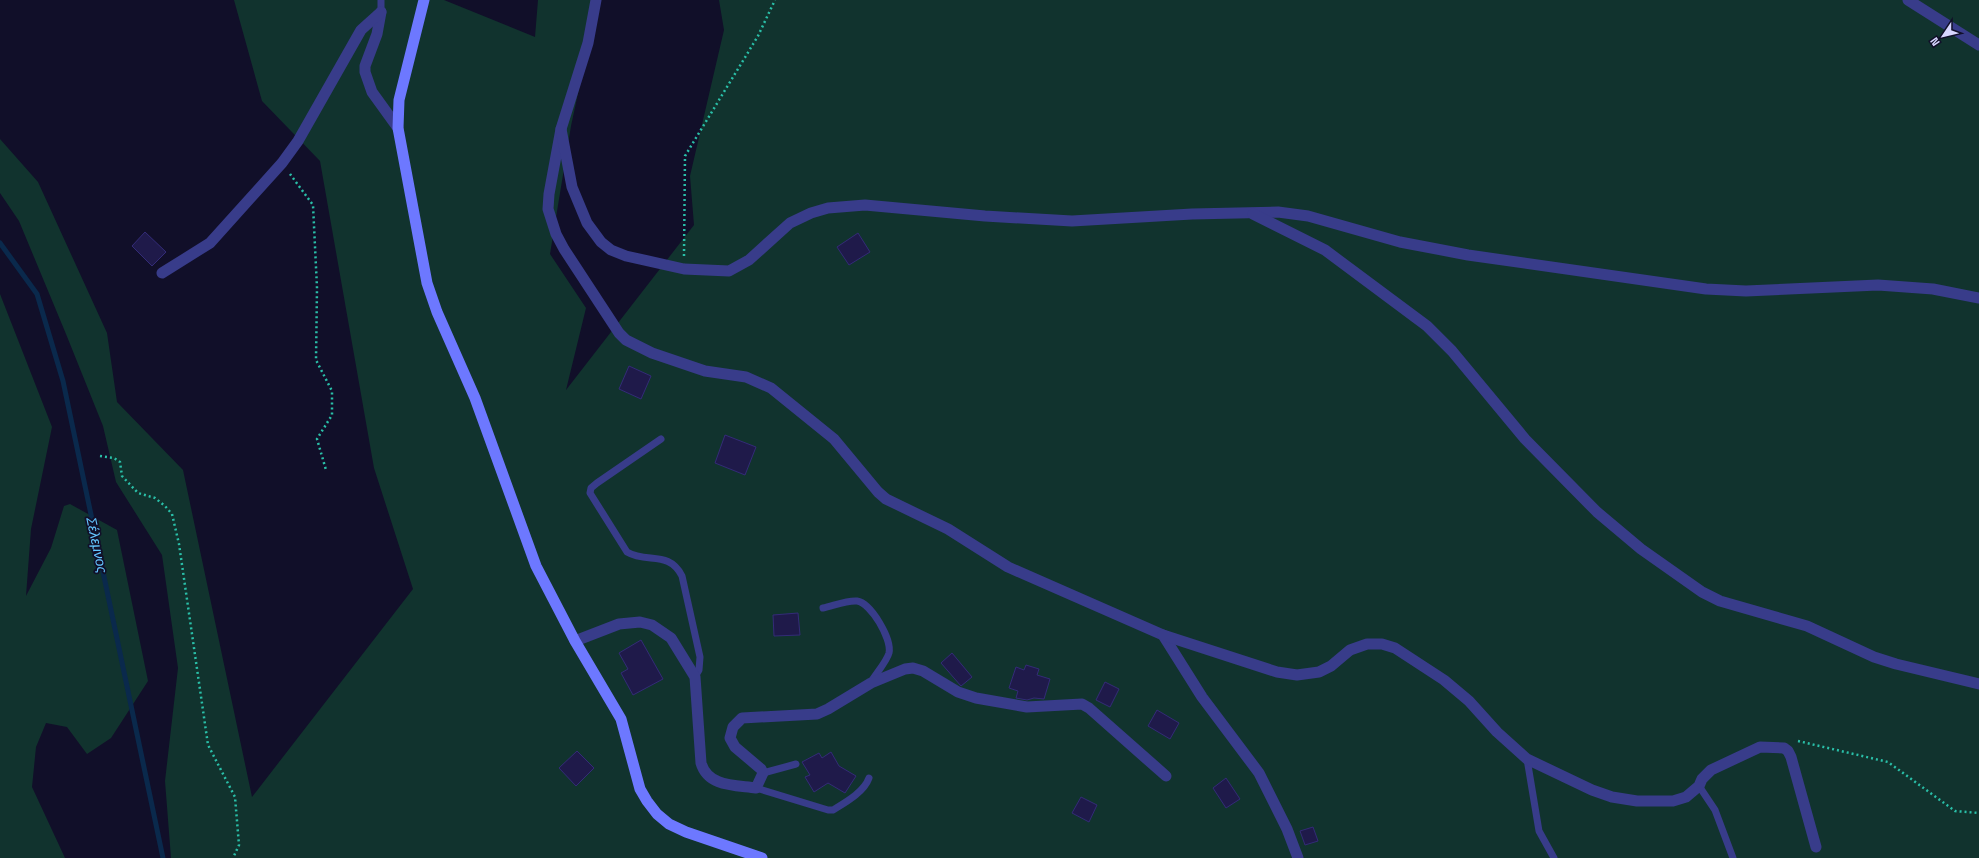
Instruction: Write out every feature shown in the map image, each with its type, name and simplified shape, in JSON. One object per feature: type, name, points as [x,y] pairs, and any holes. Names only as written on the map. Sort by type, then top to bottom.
[{"type":"main road","points":[[424,0],[399,100],[398,128],[427,283],[436,312],[475,398],[536,566],[575,641],[621,719],[640,789],[657,814],[669,824],[686,832],[762,858]]},
{"type":"street","points":[[596,0],[588,43],[561,129],[549,194],[548,209],[552,224],[564,249],[615,329],[626,340],[652,353],[705,371],[746,377],[759,381],[771,388],[834,439],[878,492],[886,499],[948,528],[1008,567],[1163,635],[1278,672],[1297,675],[1319,672],[1331,666],[1350,650],[1362,645],[1382,644],[1395,648],[1449,684],[1469,701],[1497,732],[1527,759],[1592,790],[1612,797],[1637,801],[1673,802],[1686,797],[1699,786],[1702,779],[1710,770],[1760,747],[1784,748],[1788,751],[1791,757],[1816,847]]},
{"type":"street","points":[[1908,0],[1979,45]]},
{"type":"street","points":[[381,12],[377,34],[365,66],[365,72],[372,92],[398,128]]},
{"type":"street","points":[[162,272],[210,243],[282,163],[298,141],[361,30],[381,12]]},
{"type":"street","points":[[561,129],[572,187],[587,223],[601,242],[611,250],[626,256],[684,268],[729,271],[748,260],[790,223],[811,213],[828,208],[865,205],[985,216],[1072,221],[1192,214],[1278,212],[1308,216],[1400,242],[1540,266],[1706,289],[1746,291],[1878,285],[1933,289],[1979,298]]},
{"type":"street","points":[[1250,213],[1325,250],[1427,326],[1452,351],[1525,439],[1598,512],[1641,549],[1702,592],[1720,601],[1808,626],[1874,657],[1896,664],[1979,684]]},
{"type":"street","points":[[575,641],[619,624],[640,622],[652,625],[671,638],[695,677],[700,763],[706,774],[716,782],[756,788],[763,773],[761,769],[732,743],[730,738],[733,727],[737,721],[742,718],[817,714],[828,709],[871,682],[905,669],[913,668],[923,671],[958,692],[976,698],[1027,707],[1082,704],[1089,708],[1166,776]]},
{"type":"street","points":[[1163,635],[1202,697],[1259,773],[1287,829],[1298,858]]},
{"type":"lane","points":[[381,0],[381,12]]},
{"type":"lane","points":[[661,439],[597,483],[591,488],[590,493],[627,552],[634,555],[667,560],[678,568],[682,576],[700,657],[699,670],[695,677]]},
{"type":"lane","points":[[823,608],[855,601],[863,603],[869,608],[884,630],[889,653],[871,682]]},
{"type":"lane","points":[[1527,759],[1539,831],[1554,858]]},
{"type":"lane","points":[[763,773],[796,764]]},
{"type":"lane","points":[[756,788],[828,810],[833,810],[860,791],[869,778]]},
{"type":"lane","points":[[1699,786],[1716,810],[1733,858]]},
{"type":"path","points":[[684,268],[685,156],[758,36],[775,0]]},
{"type":"path","points":[[282,163],[313,206],[317,288],[316,360],[332,391],[332,415],[317,439],[326,470]]},
{"type":"path","points":[[100,456],[114,458],[120,462],[122,476],[138,493],[155,498],[172,514],[179,544],[208,744],[235,797],[239,845],[233,858]]},
{"type":"path","points":[[1793,740],[1888,762],[1955,811],[1979,813]]},
{"type":"green space","points":[[234,0],[444,0],[535,37],[538,0],[598,0],[571,126],[550,254],[586,308],[566,390],[694,225],[690,176],[724,30],[719,0],[1979,0],[1979,858],[171,858],[165,781],[178,668],[162,555],[116,482],[103,426],[19,221],[0,193],[0,139],[38,182],[107,333],[117,402],[183,470],[252,797],[413,589],[374,468],[320,161],[262,101]]},
{"type":"green space","points":[[0,294],[52,427],[31,529],[26,596],[51,548],[64,506],[70,504],[117,530],[148,681],[111,738],[87,754],[67,727],[46,723],[36,747],[32,787],[65,858],[0,858]]},
{"type":"building","points":[[145,232],[166,252],[152,266],[132,246]]},
{"type":"building","points":[[858,233],[870,252],[849,265],[837,247]]},
{"type":"building","points":[[629,366],[651,376],[641,399],[619,389]]},
{"type":"building","points":[[725,435],[756,447],[745,475],[715,463]]},
{"type":"building","points":[[798,613],[800,635],[774,636],[773,615]]},
{"type":"building","points":[[641,640],[663,679],[633,695],[621,673],[628,669],[619,653]]},
{"type":"building","points":[[952,653],[972,677],[961,686],[941,663]]},
{"type":"building","points":[[1026,665],[1039,669],[1037,675],[1050,679],[1044,699],[1034,698],[1027,700],[1016,698],[1018,691],[1009,688],[1016,667],[1024,670]]},
{"type":"building","points":[[1105,682],[1119,689],[1110,707],[1096,700]]},
{"type":"building","points":[[1157,710],[1179,723],[1170,739],[1148,726]]},
{"type":"building","points":[[577,751],[594,768],[576,786],[559,768]]},
{"type":"building","points":[[831,752],[839,766],[856,776],[845,793],[828,783],[814,792],[805,777],[810,775],[802,762],[819,753],[822,758]]},
{"type":"building","points":[[1226,778],[1240,799],[1226,808],[1213,788]]},
{"type":"building","points":[[1081,797],[1097,805],[1089,822],[1072,813]]},
{"type":"building","points":[[1313,827],[1318,841],[1305,845],[1300,831]]},
{"type":"waterway","name":"Σέλεμνος","points":[[0,243],[37,294],[63,381],[163,858]]}]
